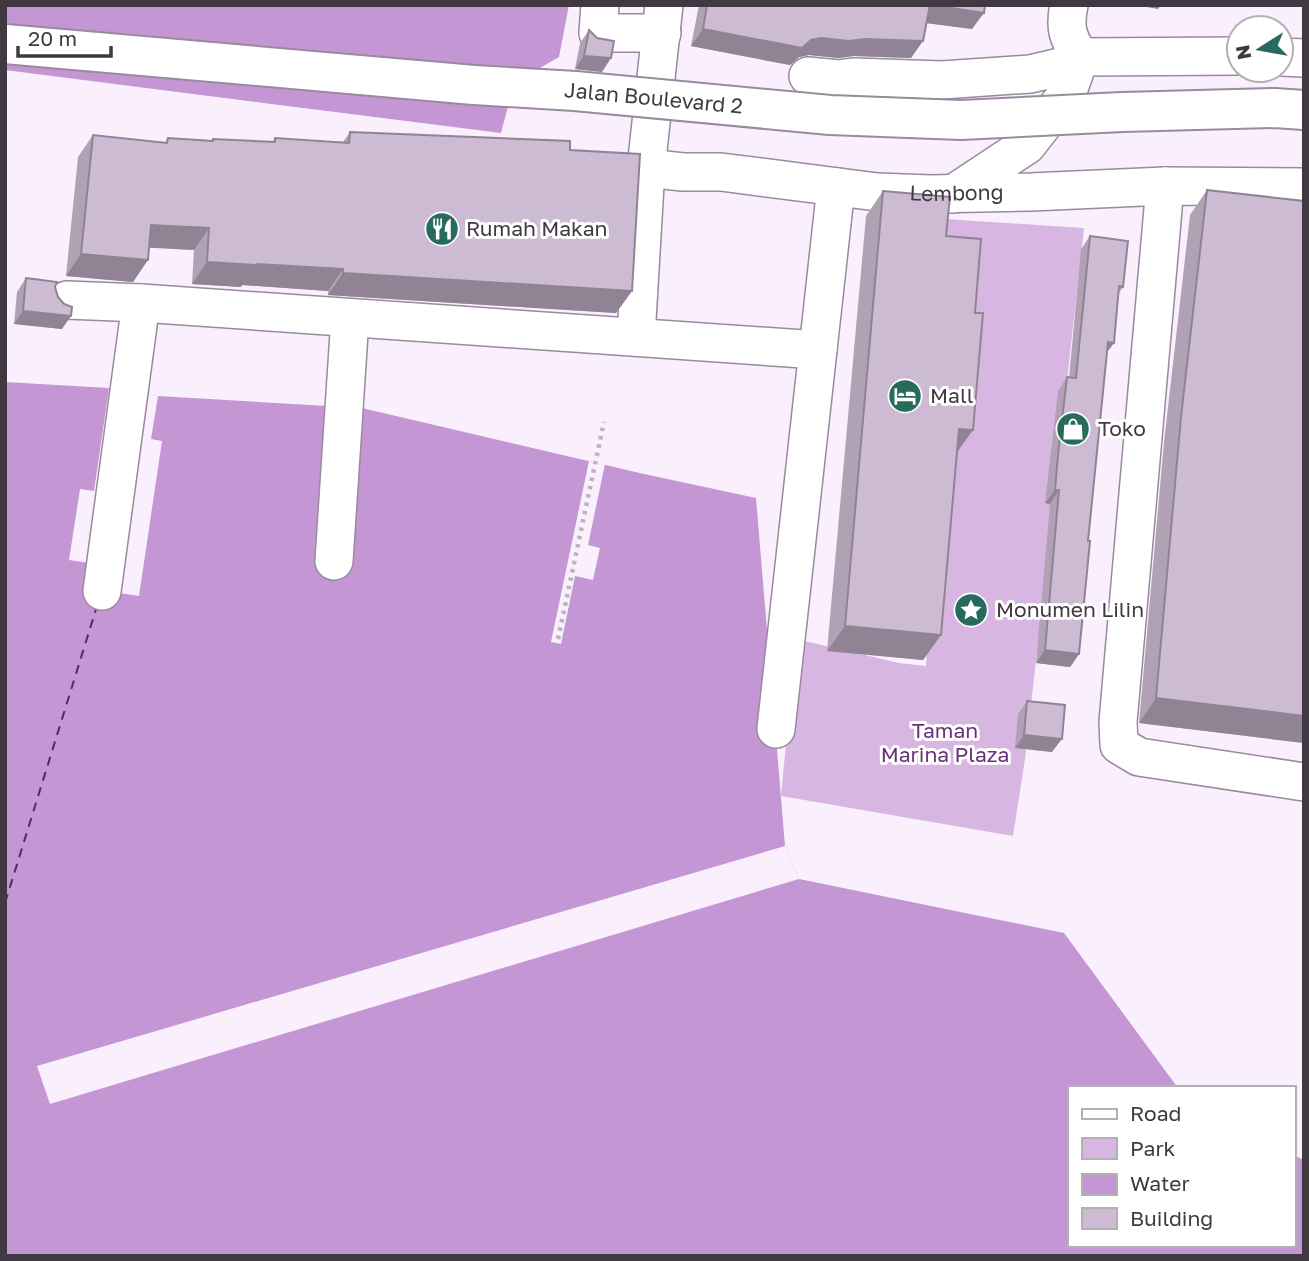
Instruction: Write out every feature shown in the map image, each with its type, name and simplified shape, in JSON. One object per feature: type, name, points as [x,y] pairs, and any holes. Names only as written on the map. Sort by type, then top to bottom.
[{"type":"main road","name":"Jalan Boulevard 2","points":[[5,44],[830,115],[961,120],[1122,112],[1275,108],[1304,110]]},
{"type":"street","points":[[600,5],[598,33],[662,30],[646,168],[636,337]]},
{"type":"street","points":[[953,194],[1027,145],[1067,94],[1080,57],[1068,34],[1066,24],[1069,5]]},
{"type":"street","points":[[808,76],[838,79],[853,77],[942,80],[1030,74],[1060,67],[1080,57],[1225,56]]},
{"type":"street","name":"Lembong","points":[[646,168],[720,172],[877,192],[953,194],[1165,186],[1304,187]]},
{"type":"street","points":[[1165,186],[1118,722],[1119,745],[1139,757],[1304,782]]},
{"type":"street","points":[[776,729],[836,187]]},
{"type":"street","points":[[67,300],[818,350]]},
{"type":"street","points":[[102,591],[141,303]]},
{"type":"street","points":[[334,561],[350,318]]},
{"type":"path","points":[[558,639],[604,422]]},
{"type":"green space","name":"Taman Marina Plaza","points":[[945,219],[1084,228],[1025,759],[1013,836],[781,796],[796,639],[899,663],[926,666]]},
{"type":"water","points":[[5,5],[569,5],[559,57],[514,83],[501,133],[5,70]]},
{"type":"water","points":[[5,382],[109,388],[158,396],[362,408],[756,498],[785,846],[799,879],[1064,933],[1177,1086],[1068,1086],[1068,1247],[1295,1247],[1295,1156],[1304,1160],[1304,1256],[5,1256]]},
{"type":"pier","points":[[109,388],[158,396],[151,439],[162,441],[139,596],[87,588],[90,563],[69,560],[80,489],[94,491]]},
{"type":"pier","points":[[589,461],[605,464],[588,545],[600,548],[593,580],[575,576],[561,644],[551,642]]},
{"type":"pier","points":[[785,846],[799,879],[50,1104],[37,1066]]},
{"type":"building","points":[[707,5],[930,5],[923,41],[849,41],[821,38],[811,40],[802,48],[703,29]]},
{"type":"building","points":[[932,5],[985,5],[984,13]]},
{"type":"building","points":[[589,30],[597,38],[614,41],[611,58],[584,56]]},
{"type":"building","points":[[350,132],[570,141],[570,150],[640,154],[632,291],[343,273],[343,269],[207,262],[209,228],[151,225],[148,260],[81,254],[93,135],[167,143],[168,138],[275,142],[275,138],[349,143]]},
{"type":"building","points":[[1207,190],[1304,201],[1304,716],[1156,698],[1181,417]]},
{"type":"building","name":"Mall","points":[[883,191],[950,197],[946,236],[981,239],[975,313],[983,313],[973,430],[959,429],[941,635],[845,626]]},
{"type":"building","points":[[1090,236],[1128,241],[1123,287],[1119,286],[1114,343],[1108,342],[1079,654],[1045,650],[1059,490],[1055,490],[1058,455],[1067,377],[1076,378]]},
{"type":"building","points":[[26,278],[57,282],[55,287],[58,297],[64,304],[72,307],[71,316],[23,311]]},
{"type":"building","points":[[1027,701],[1065,705],[1062,739],[1024,735]]},
{"type":"ferry route","points":[[5,903],[97,606]]},
{"type":"place","name":"Rumah Makan","points":[[442,229]]},
{"type":"place","name":"Mall","points":[[905,396]]},
{"type":"place","name":"Toko","points":[[1073,429]]},
{"type":"place","name":"Monumen Lilin","points":[[971,610]]}]
